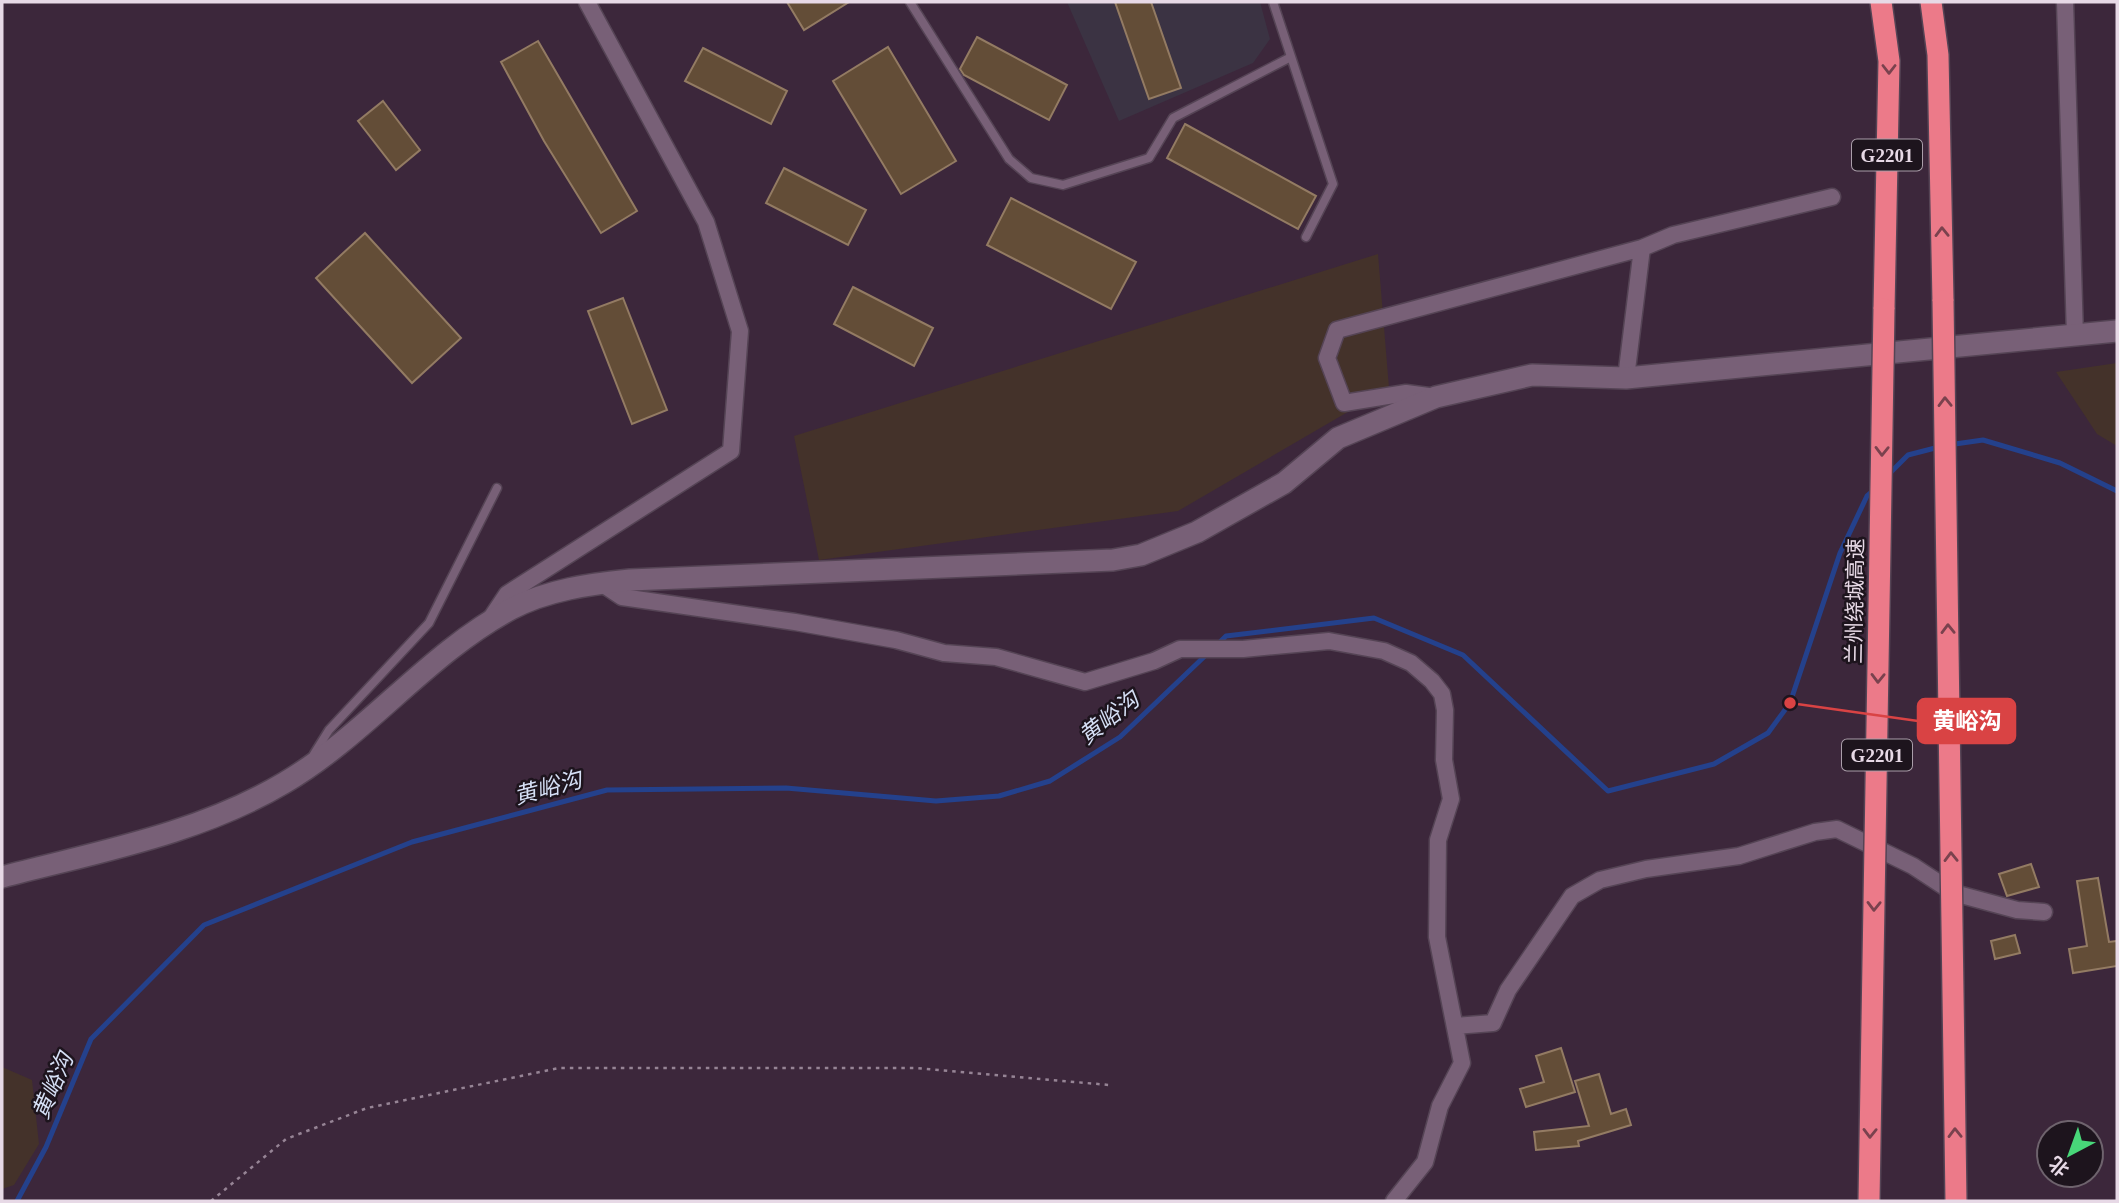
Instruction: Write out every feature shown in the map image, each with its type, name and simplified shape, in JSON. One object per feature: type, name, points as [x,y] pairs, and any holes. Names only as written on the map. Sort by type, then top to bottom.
[{"type":"highway","name":"兰州绕城高速","points":[[1869,1201],[1889,61],[1881,2]]},
{"type":"highway","name":"G2201","points":[[1931,2],[1938,55],[1956,1201]]},
{"type":"main road","points":[[2,877],[238,809],[302,771],[488,623],[513,608],[540,597],[601,583],[1077,563],[1141,555],[1197,532],[1284,483],[1338,438],[1436,397],[1532,375],[1626,378],[2117,331]]},
{"type":"street","points":[[488,623],[507,594],[731,451],[740,331],[709,234],[587,2]]},
{"type":"street","points":[[2065,2],[2075,336]]},
{"type":"street","points":[[1436,397],[1406,393],[1344,403],[1327,358],[1336,330],[1642,248],[1673,235],[1832,197]]},
{"type":"street","points":[[1626,378],[1642,248]]},
{"type":"street","points":[[601,583],[622,597],[795,622],[896,640],[944,653],[996,657],[1085,682],[1154,661],[1180,649],[1243,649],[1329,641],[1384,650],[1411,663],[1432,681],[1442,694],[1445,710],[1444,760],[1451,799],[1438,840],[1437,937],[1462,1063],[1440,1106],[1425,1162],[1394,1201]]},
{"type":"street","points":[[1455,1026],[1493,1023],[1508,990],[1572,896],[1600,880],[1646,869],[1739,856],[1815,832],[1837,829],[1913,866],[1954,893],[2017,911],[2044,912]]},
{"type":"lane","points":[[910,2],[1009,159],[1031,178],[1063,185],[1149,158],[1174,118],[1291,57]]},
{"type":"lane","points":[[1273,2],[1333,184],[1306,237]]},
{"type":"lane","points":[[302,771],[329,730],[429,623],[498,488]]},
{"type":"path","points":[[211,1201],[286,1139],[367,1108],[559,1068],[916,1068],[1109,1085]]},
{"type":"shaded area","points":[[1067,2],[1260,2],[1270,39],[1253,63],[1119,121]]},
{"type":"shaded area","points":[[1378,254],[1389,388],[1178,511],[819,560],[794,436]]},
{"type":"shaded area","points":[[2117,363],[2117,446],[2097,434],[2056,372]]},
{"type":"shaded area","points":[[2,1067],[32,1080],[39,1144],[14,1185],[2,1189]]},
{"type":"building","points":[[787,2],[849,2],[804,30]]},
{"type":"building","points":[[1115,2],[1151,2],[1181,88],[1149,99]]},
{"type":"building","points":[[977,37],[1067,85],[1049,120],[964,75],[960,69]]},
{"type":"building","points":[[538,41],[637,211],[601,233],[544,141],[501,62]]},
{"type":"building","points":[[888,47],[956,161],[901,194],[833,81]]},
{"type":"building","points":[[703,48],[787,91],[771,124],[685,81]]},
{"type":"building","points":[[383,101],[420,150],[396,170],[358,121]]},
{"type":"building","points":[[1185,124],[1316,196],[1298,229],[1167,158]]},
{"type":"building","points":[[784,168],[866,210],[848,245],[766,203]]},
{"type":"building","points":[[1011,198],[1136,262],[1111,309],[987,245]]},
{"type":"building","points":[[365,233],[461,338],[412,383],[316,278]]},
{"type":"building","points":[[853,287],[933,328],[914,366],[834,324]]},
{"type":"building","points":[[623,298],[667,410],[632,424],[588,311]]},
{"type":"building","points":[[2031,864],[2039,887],[2007,896],[1999,874]]},
{"type":"building","points":[[2098,878],[2109,942],[2117,941],[2117,966],[2073,973],[2069,949],[2087,946],[2077,881]]},
{"type":"building","points":[[2015,935],[2020,953],[1995,959],[1991,941]]},
{"type":"building","points":[[1561,1048],[1575,1092],[1526,1107],[1520,1089],[1544,1082],[1536,1056]]},
{"type":"building","points":[[1599,1074],[1611,1114],[1626,1109],[1631,1125],[1578,1141],[1579,1146],[1536,1150],[1534,1132],[1589,1126],[1575,1081]]},
{"type":"waterway","name":"黄峪沟","points":[[1948,445],[1983,440],[2060,463],[2117,491]]},
{"type":"waterway","name":"黄峪沟","points":[[1888,475],[1908,455],[1939,447]]},
{"type":"waterway","name":"黄峪沟","points":[[1217,645],[1226,636],[1374,618],[1463,655],[1608,791],[1714,764],[1768,733],[1790,703],[1840,553],[1867,496],[1874,490]]},
{"type":"waterway","name":"黄峪沟","points":[[17,1201],[46,1147],[91,1039],[204,925],[412,842],[607,790],[786,788],[936,801],[999,796],[1050,781],[1120,737],[1207,654]]},
{"type":"place","name":"黄峪沟","points":[[1790,703]]}]
